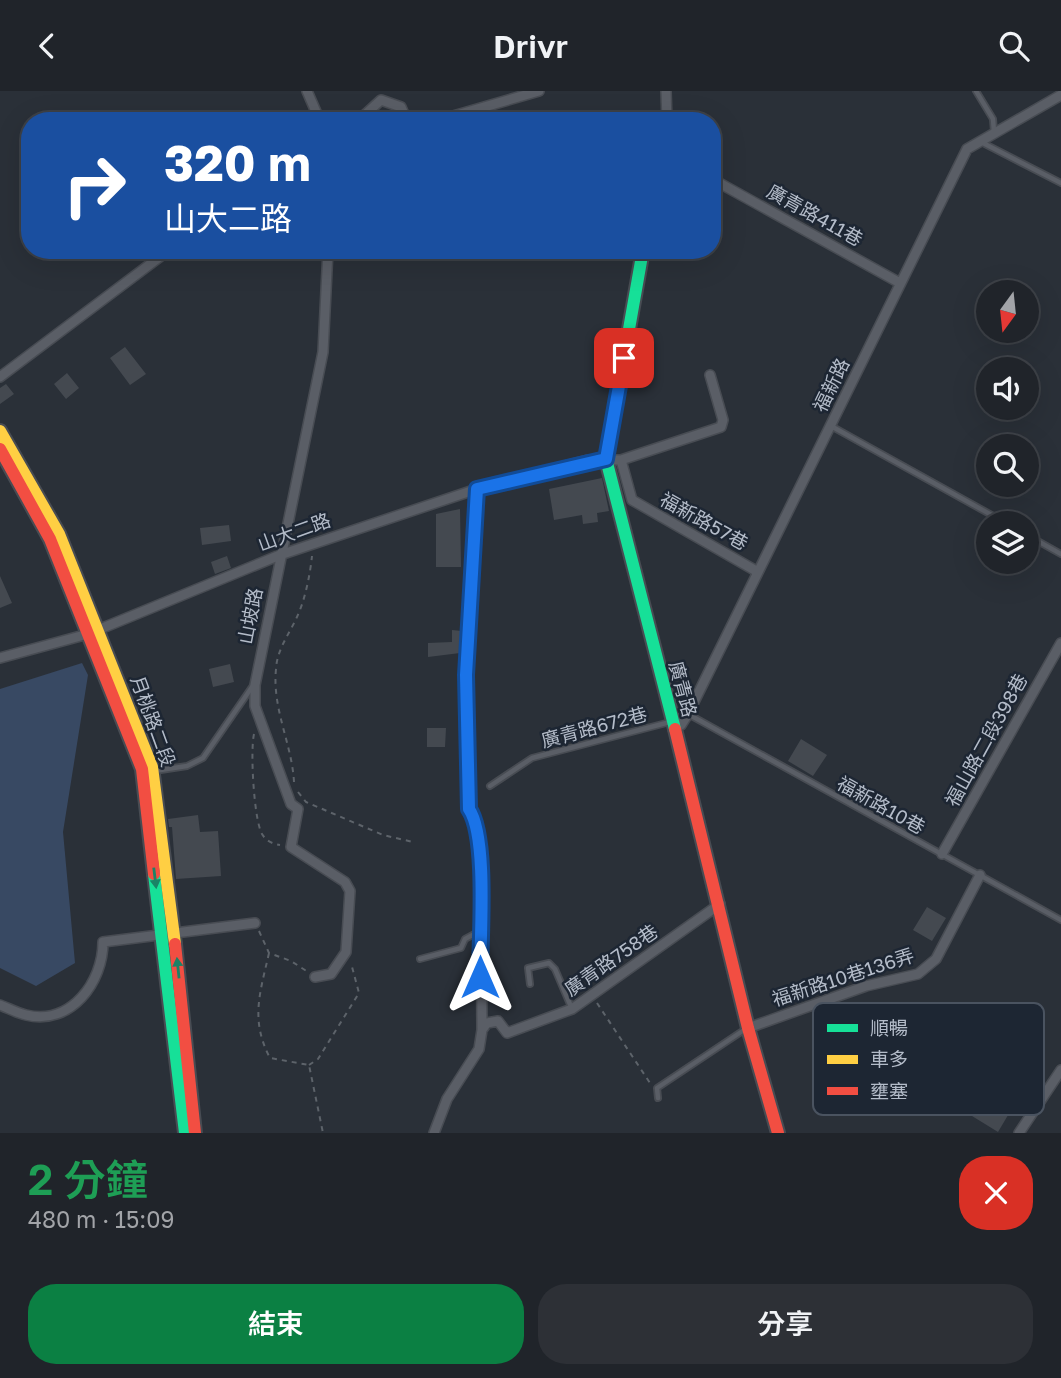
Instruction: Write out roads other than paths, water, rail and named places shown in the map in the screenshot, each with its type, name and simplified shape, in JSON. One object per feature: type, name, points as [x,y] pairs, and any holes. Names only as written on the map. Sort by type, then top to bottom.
[{"type":"street","points":[[307,91],[316,112]]},
{"type":"street","points":[[467,112],[538,91]]},
{"type":"street","points":[[666,91],[667,112]]},
{"type":"street","name":"福新路","points":[[672,725],[681,725],[688,714],[967,149],[1061,95]]},
{"type":"street","points":[[368,112],[381,100],[401,107],[403,112]]},
{"type":"street","name":"廣青路411巷","points":[[721,184],[900,283]]},
{"type":"street","points":[[0,377],[157,259]]},
{"type":"street","name":"山坡路","points":[[315,977],[331,974],[346,952],[350,891],[345,882],[294,850],[298,809],[291,804],[259,716],[254,685],[323,352],[327,259]]},
{"type":"street","name":"廣青路","points":[[641,259],[606,459],[720,904],[748,1028],[778,1133]]},
{"type":"street","points":[[621,460],[721,427],[723,420],[709,375]]},
{"type":"street","name":"月桃路二段","points":[[0,431],[59,534],[142,769],[195,1133]]},
{"type":"street","name":"月桃路二段","points":[[0,449],[50,539],[153,772],[185,1133]]},
{"type":"street","name":"山大二路","points":[[0,658],[92,632],[280,555],[477,489],[606,459],[621,460]]},
{"type":"street","name":"福新路57巷","points":[[621,460],[632,500],[758,572]]},
{"type":"street","points":[[434,1133],[447,1099],[479,1049],[482,1030],[481,930],[475,818],[469,809],[466,675],[477,489]]},
{"type":"street","name":"福山路二段398巷","points":[[942,854],[1061,643]]},
{"type":"street","name":"福新路10巷136弄","points":[[748,1028],[818,1001],[918,974],[928,968],[936,959],[980,875]]},
{"type":"street","name":"廣青路758巷","points":[[482,1030],[487,1023],[498,1021],[508,1033],[572,1009],[720,904]]},
{"type":"street","points":[[0,1005],[26,1015],[42,1016],[74,1006],[99,973],[103,942],[255,923]]},
{"type":"street","points":[[1044,1096],[1061,1070]]},
{"type":"street","points":[[1019,1133],[1031,1115]]},
{"type":"lane","points":[[976,91],[993,119],[994,132]]},
{"type":"lane","points":[[978,141],[1061,183]]},
{"type":"lane","points":[[831,426],[984,511]]},
{"type":"lane","points":[[1039,542],[1061,554]]},
{"type":"lane","points":[[153,772],[187,766],[203,758],[254,685]]},
{"type":"lane","name":"福新路10巷","points":[[688,714],[1061,920]]},
{"type":"lane","name":"廣青路672巷","points":[[490,786],[532,758],[672,725]]},
{"type":"lane","points":[[420,959],[461,948],[465,939],[481,930]]},
{"type":"lane","points":[[530,983],[528,968],[549,963],[555,969],[572,1009]]},
{"type":"lane","points":[[658,1098],[657,1088],[748,1028]]},
{"type":"water","points":[[82,663],[88,675],[63,832],[75,963],[36,986],[0,968],[0,689]]}]
